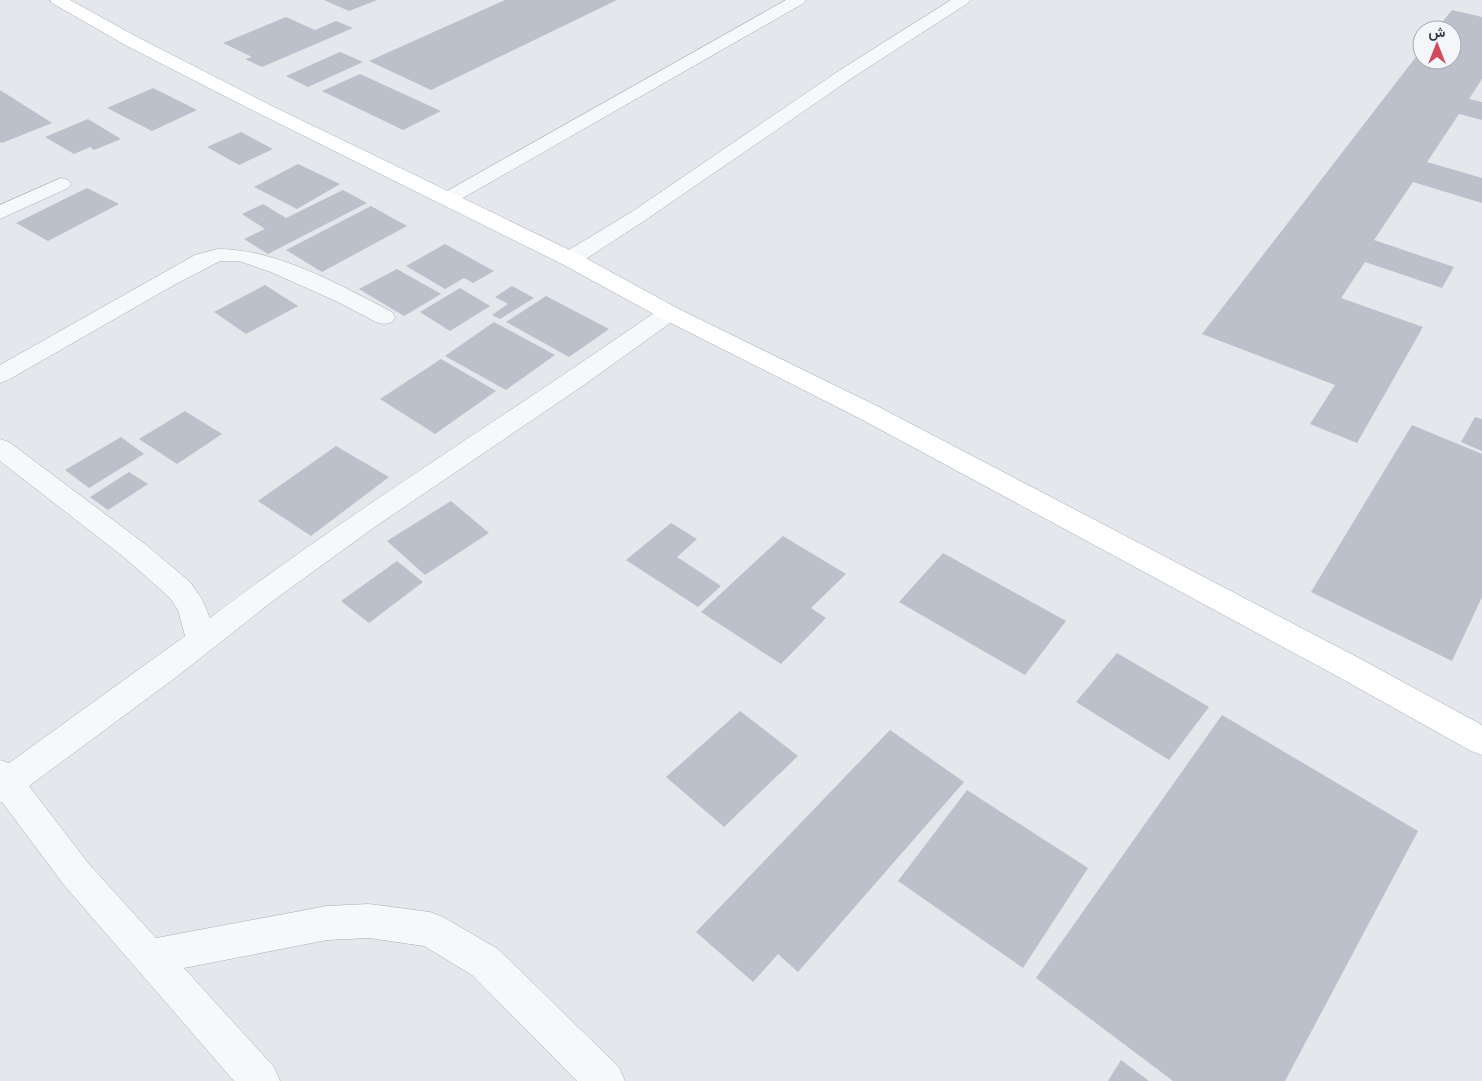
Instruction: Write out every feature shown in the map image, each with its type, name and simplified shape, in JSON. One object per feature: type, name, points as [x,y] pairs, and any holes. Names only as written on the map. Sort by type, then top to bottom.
[{"type":"main road","points":[[58,0],[133,42],[264,109],[570,259],[669,313],[868,412],[1346,666],[1482,741]]},
{"type":"street","points":[[447,199],[798,0]]},
{"type":"street","points":[[570,259],[637,217],[846,74],[962,0]]},
{"type":"street","points":[[0,213],[61,184]]},
{"type":"street","points":[[0,375],[173,276],[203,260],[218,255],[240,255],[279,267],[320,284],[384,318]]},
{"type":"street","points":[[260,1081],[76,874],[2,782],[164,669],[366,519],[576,379],[669,313]]},
{"type":"street","points":[[0,448],[135,551],[180,590],[192,607],[201,640]]},
{"type":"street","points":[[150,957],[328,923],[369,921],[430,929],[485,962],[605,1081]]},
{"type":"building","points":[[324,0],[377,0],[349,11]]},
{"type":"building","points":[[505,0],[617,0],[431,90],[369,61]]},
{"type":"building","points":[[1452,10],[1482,17],[1482,79],[1469,99],[1482,102],[1482,120],[1459,114],[1427,162],[1482,178],[1482,203],[1413,182],[1374,240],[1454,267],[1442,288],[1365,262],[1341,298],[1423,327],[1357,443],[1310,424],[1335,385],[1202,334],[1412,62],[1412,70],[1462,70],[1462,20],[1444,20]]},
{"type":"building","points":[[286,17],[315,30],[336,21],[353,28],[262,67],[245,59],[252,57],[223,43]]},
{"type":"building","points":[[340,52],[363,62],[308,87],[286,76]]},
{"type":"building","points":[[360,74],[441,111],[403,130],[322,91]]},
{"type":"building","points":[[153,88],[197,110],[152,131],[107,108]]},
{"type":"building","points":[[0,90],[52,123],[2,143],[0,142]]},
{"type":"building","points":[[88,119],[121,139],[94,150],[90,147],[74,154],[45,137]]},
{"type":"building","points":[[241,132],[273,149],[239,165],[207,147]]},
{"type":"building","points":[[298,164],[340,184],[297,209],[254,187]]},
{"type":"building","points":[[87,188],[119,204],[48,241],[16,223]]},
{"type":"building","points":[[343,190],[367,203],[268,254],[244,239],[265,229],[242,214],[263,204],[286,218]]},
{"type":"building","points":[[371,206],[407,226],[322,272],[286,250]]},
{"type":"building","points":[[445,244],[494,271],[473,283],[464,278],[445,289],[406,266]]},
{"type":"building","points":[[397,269],[441,294],[404,316],[359,289]]},
{"type":"building","points":[[265,285],[298,306],[246,334],[214,312]]},
{"type":"building","points":[[512,286],[534,298],[500,319],[492,315],[508,304],[495,297]]},
{"type":"building","points":[[460,288],[490,306],[450,331],[420,312]]},
{"type":"building","points":[[546,296],[609,329],[569,357],[506,322]]},
{"type":"building","points":[[494,322],[555,355],[506,390],[445,356]]},
{"type":"building","points":[[441,359],[496,391],[435,434],[380,399]]},
{"type":"building","points":[[185,411],[222,434],[177,464],[139,439]]},
{"type":"building","points":[[1475,417],[1482,419],[1482,451],[1461,442]]},
{"type":"building","points":[[1412,425],[1482,454],[1482,597],[1452,661],[1311,592]]},
{"type":"building","points":[[121,437],[144,454],[89,488],[65,470]]},
{"type":"building","points":[[336,446],[389,477],[311,536],[258,501]]},
{"type":"building","points":[[129,472],[148,484],[108,510],[90,497]]},
{"type":"building","points":[[451,501],[489,533],[425,575],[387,541]]},
{"type":"building","points":[[671,523],[697,539],[677,557],[721,586],[698,607],[626,560]]},
{"type":"building","points":[[783,536],[846,574],[811,608],[826,618],[781,664],[701,612]]},
{"type":"building","points":[[943,553],[1066,621],[1025,675],[899,602]]},
{"type":"building","points":[[397,561],[423,582],[369,623],[341,601]]},
{"type":"building","points":[[1117,653],[1209,707],[1169,760],[1076,702]]},
{"type":"building","points":[[740,711],[798,756],[724,827],[666,777]]},
{"type":"building","points":[[1222,715],[1418,831],[1285,1081],[1173,1081],[1036,978]]},
{"type":"building","points":[[890,730],[964,782],[798,972],[778,954],[753,982],[696,932]]},
{"type":"building","points":[[967,790],[1088,868],[1023,968],[898,881]]},
{"type":"building","points":[[1121,1060],[1149,1081],[1108,1081]]}]
